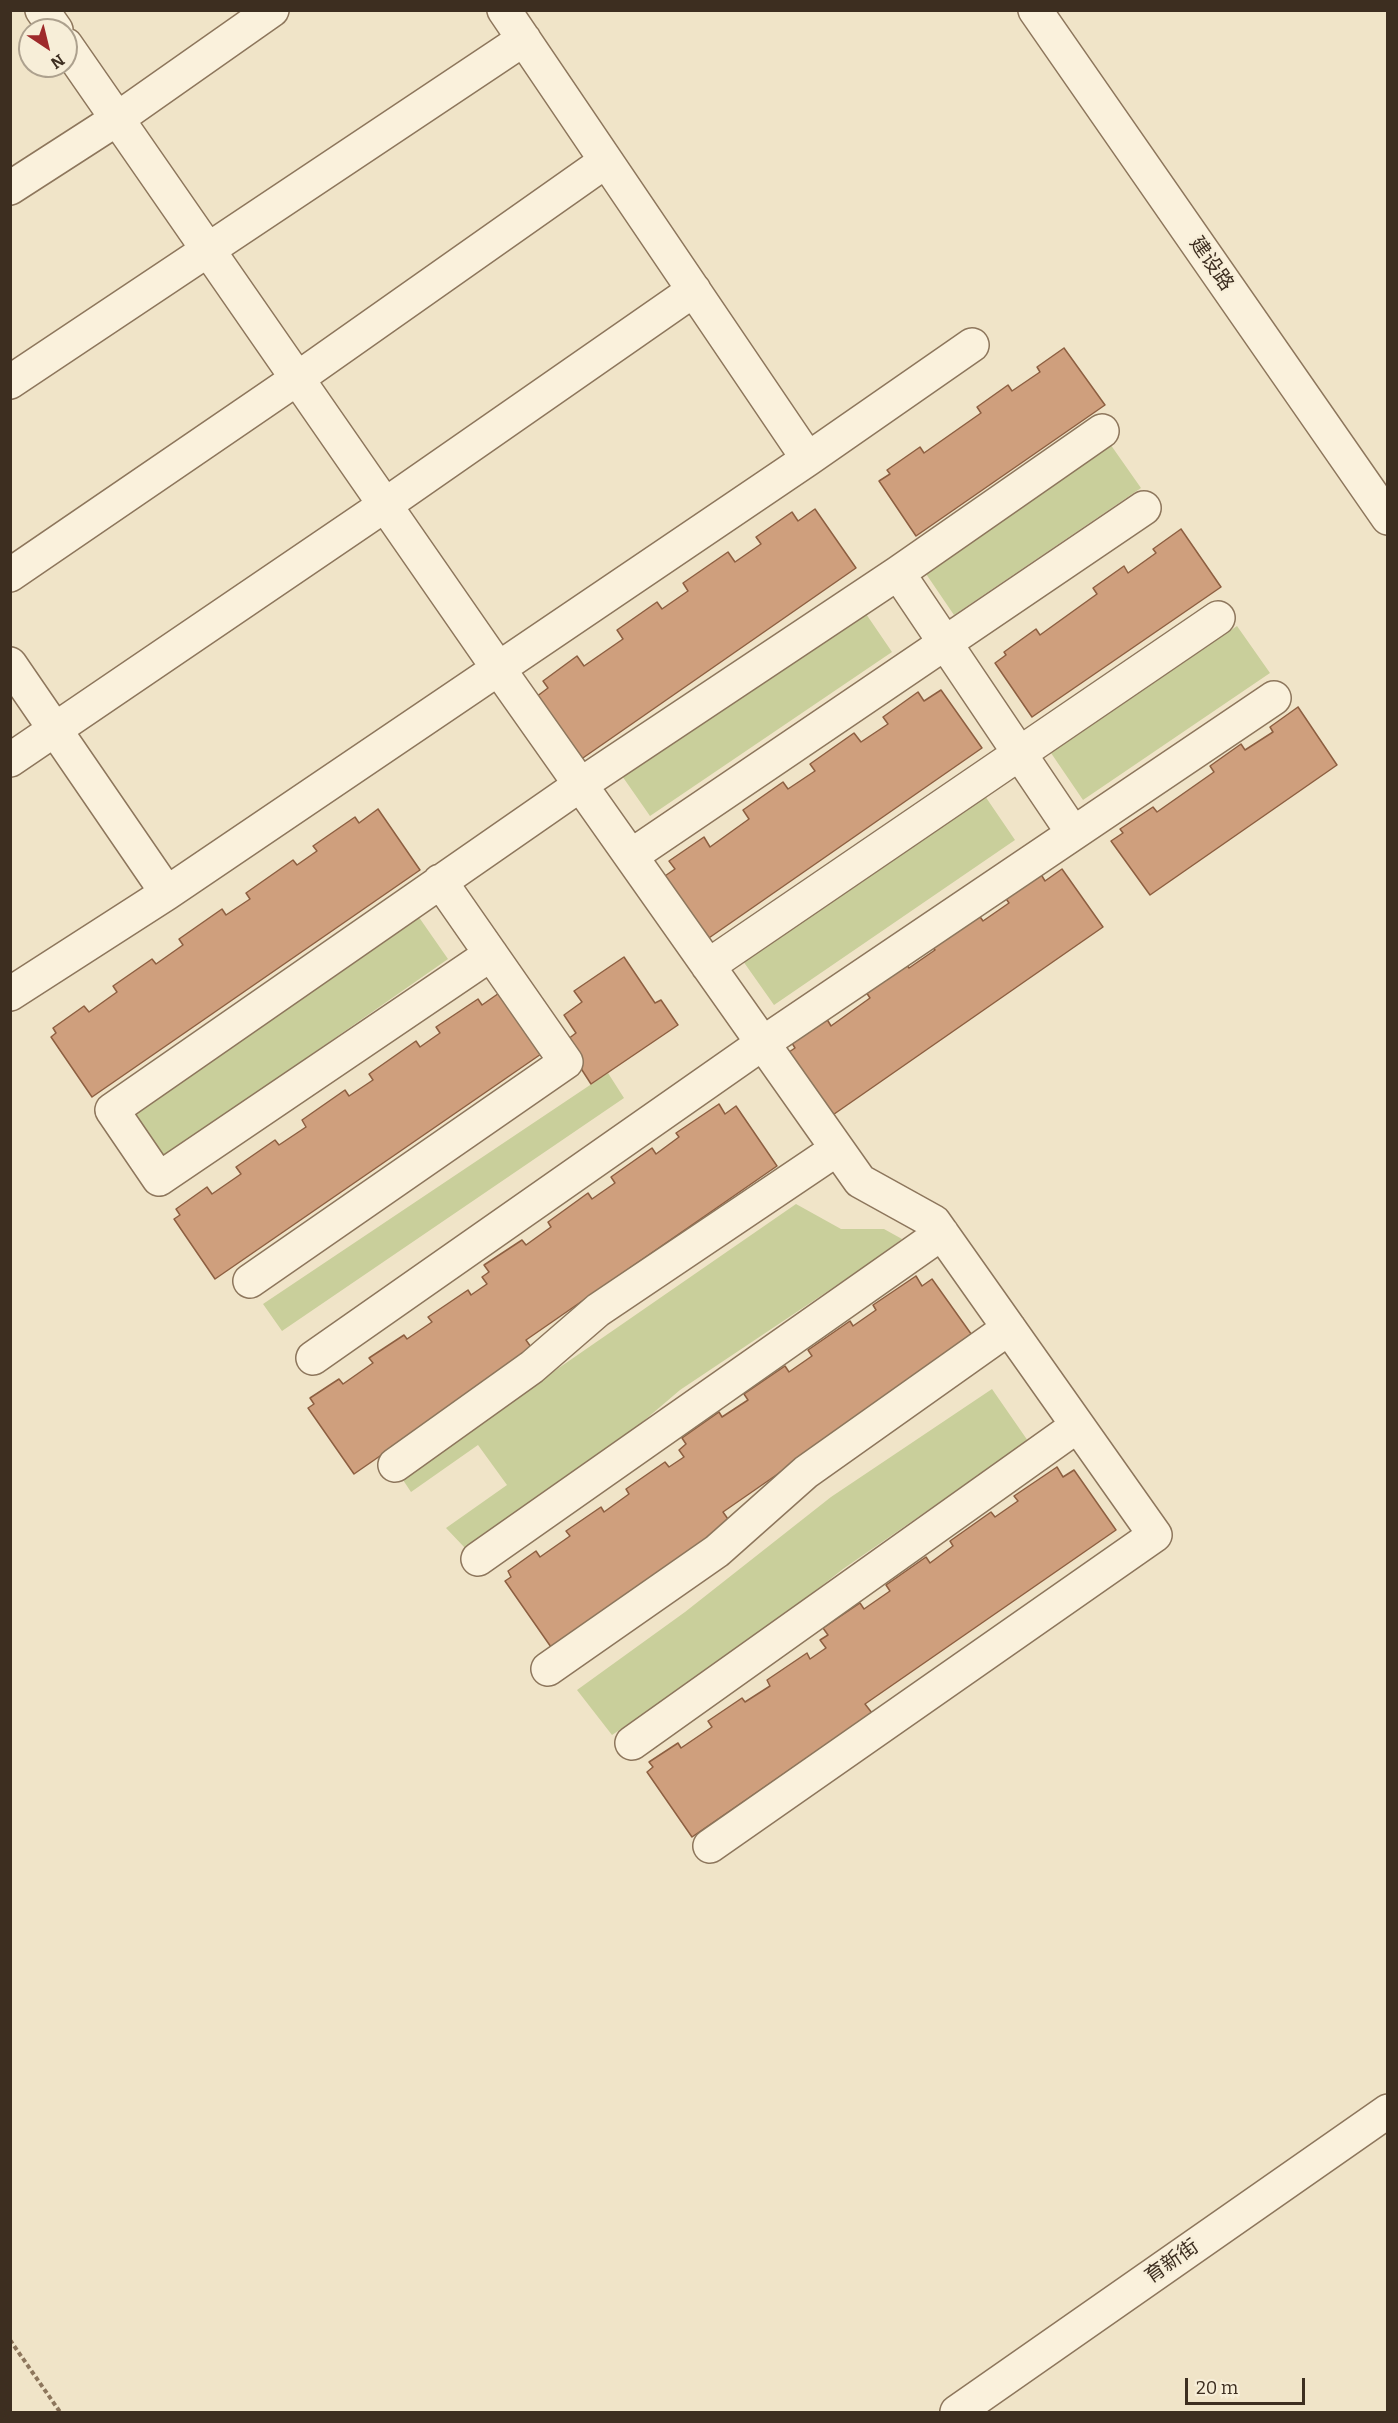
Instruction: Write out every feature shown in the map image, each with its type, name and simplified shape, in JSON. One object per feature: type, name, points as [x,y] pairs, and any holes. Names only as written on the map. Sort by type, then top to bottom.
[{"type":"street","points":[[10,188],[117,119],[272,10]]},
{"type":"street","points":[[504,10],[808,459]]},
{"type":"street","name":"建设路","points":[[1035,10],[1388,518]]},
{"type":"street","points":[[10,382],[524,39]]},
{"type":"street","points":[[78,62],[498,668],[860,1181],[934,1222],[1155,1535],[710,1846]]},
{"type":"street","points":[[10,575],[298,378],[606,161]]},
{"type":"street","points":[[10,760],[385,505],[694,290]]},
{"type":"street","points":[[10,994],[167,893],[808,459],[972,345]]},
{"type":"street","points":[[491,954],[159,1179],[112,1110],[580,784],[898,573],[1102,431]]},
{"type":"street","points":[[631,856],[1144,508]]},
{"type":"street","points":[[898,573],[1073,833]]},
{"type":"street","points":[[708,966],[1218,618]]},
{"type":"street","points":[[10,664],[167,893]]},
{"type":"street","points":[[312,1358],[763,1043],[1274,698]]},
{"type":"street","points":[[250,1281],[566,1062],[440,881]]},
{"type":"street","points":[[395,1465],[532,1367],[598,1310],[837,1149]]},
{"type":"street","points":[[478,1558],[942,1233]]},
{"type":"street","points":[[548,1669],[717,1551],[806,1472],[1009,1328]]},
{"type":"street","points":[[632,1743],[1077,1426]]},
{"type":"street","name":"育新街","points":[[957,2412],[1388,2111]]},
{"type":"path","points":[[10,2340],[60,2412]]},
{"type":"green space","points":[[1108,441],[1141,488],[954,615],[922,568]]},
{"type":"green space","points":[[862,608],[892,652],[650,816],[620,773]]},
{"type":"green space","points":[[1237,626],[1270,673],[1083,800],[1051,753]]},
{"type":"green space","points":[[985,796],[1015,840],[774,1005],[743,961]]},
{"type":"green space","points":[[416,913],[448,959],[163,1158],[131,1112]]},
{"type":"green space","points":[[608,1073],[624,1098],[282,1331],[263,1304]]},
{"type":"green space","points":[[796,1204],[841,1229],[884,1229],[902,1239],[867,1265],[680,1390],[619,1442],[465,1548],[446,1528],[507,1485],[478,1445],[411,1492],[401,1477]]},
{"type":"green space","points":[[992,1389],[1028,1441],[843,1569],[752,1641],[612,1735],[577,1690],[685,1612],[831,1497]]},
{"type":"building","points":[[1064,348],[1105,405],[916,536],[879,481],[890,474],[887,470],[920,447],[924,453],[981,413],[977,407],[1008,385],[1012,391],[1040,372],[1037,367]]},
{"type":"building","points":[[815,509],[856,568],[580,760],[536,697],[548,688],[543,681],[577,656],[584,666],[623,639],[617,630],[657,602],[662,609],[688,591],[683,583],[728,552],[735,562],[761,544],[756,537],[792,512],[798,521]]},
{"type":"building","points":[[1181,529],[1221,587],[1032,717],[995,663],[1006,655],[1004,652],[1036,629],[1040,635],[1097,594],[1093,588],[1124,566],[1128,573],[1156,553],[1153,549]]},
{"type":"building","points":[[941,690],[982,748],[706,940],[662,878],[675,869],[669,861],[704,837],[710,847],[749,819],[743,810],[783,782],[788,789],[815,771],[810,764],[854,733],[861,742],[888,724],[883,717],[918,692],[924,701]]},
{"type":"building","points":[[1298,707],[1337,765],[1150,895],[1111,841],[1123,833],[1120,829],[1153,807],[1157,812],[1214,772],[1210,766],[1241,744],[1245,750],[1273,732],[1270,727]]},
{"type":"building","points":[[378,809],[420,870],[92,1097],[51,1037],[56,1033],[53,1028],[84,1006],[89,1012],[117,992],[113,986],[152,959],[156,964],[183,945],[179,939],[222,909],[226,915],[250,899],[246,893],[293,860],[297,865],[317,851],[313,846],[355,817],[359,823]]},
{"type":"building","points":[[1062,869],[1103,927],[827,1119],[783,1056],[795,1048],[790,1040],[825,1016],[831,1026],[870,998],[864,989],[904,961],[909,968],[935,950],[930,943],[976,911],[983,921],[1009,903],[1004,896],[1039,871],[1045,881]]},
{"type":"building","points":[[624,957],[655,1003],[661,1000],[678,1025],[591,1084],[564,1042],[576,1033],[564,1015],[582,1002],[574,991]]},
{"type":"building","points":[[502,991],[544,1052],[215,1279],[174,1219],[180,1215],[176,1209],[207,1187],[212,1194],[241,1174],[236,1167],[275,1140],[279,1145],[306,1127],[302,1120],[345,1090],[349,1096],[373,1080],[369,1074],[416,1041],[420,1047],[440,1033],[436,1027],[478,999],[482,1005]]},
{"type":"building","points":[[719,1104],[725,1114],[736,1106],[777,1166],[526,1340],[533,1350],[354,1474],[308,1408],[314,1404],[310,1398],[339,1379],[343,1384],[373,1363],[369,1358],[404,1335],[407,1339],[432,1322],[428,1317],[468,1290],[471,1295],[487,1284],[482,1277],[489,1272],[484,1265],[522,1240],[526,1245],[551,1227],[548,1222],[588,1193],[592,1199],[615,1183],[611,1177],[652,1148],[656,1154],[679,1137],[676,1133]]},
{"type":"building","points":[[916,1276],[922,1286],[932,1279],[974,1338],[723,1512],[730,1522],[551,1647],[505,1581],[511,1577],[508,1571],[536,1551],[540,1557],[570,1536],[566,1531],[601,1507],[604,1512],[629,1494],[626,1489],[665,1462],[669,1467],[684,1457],[679,1450],[686,1444],[682,1438],[719,1412],[722,1417],[748,1400],[744,1394],[785,1366],[789,1372],[812,1356],[808,1350],[850,1321],[853,1326],[876,1310],[873,1305]]},
{"type":"building","points":[[1057,1467],[1063,1477],[1074,1470],[1116,1530],[865,1704],[872,1713],[692,1837],[647,1772],[653,1767],[649,1762],[678,1743],[681,1748],[712,1727],[708,1721],[742,1698],[745,1702],[770,1686],[767,1680],[807,1653],[810,1659],[826,1648],[820,1640],[828,1635],[823,1628],[860,1603],[864,1609],[890,1591],[886,1585],[926,1557],[930,1563],[953,1546],[950,1541],[991,1512],[995,1517],[1018,1501],[1014,1496]]}]
